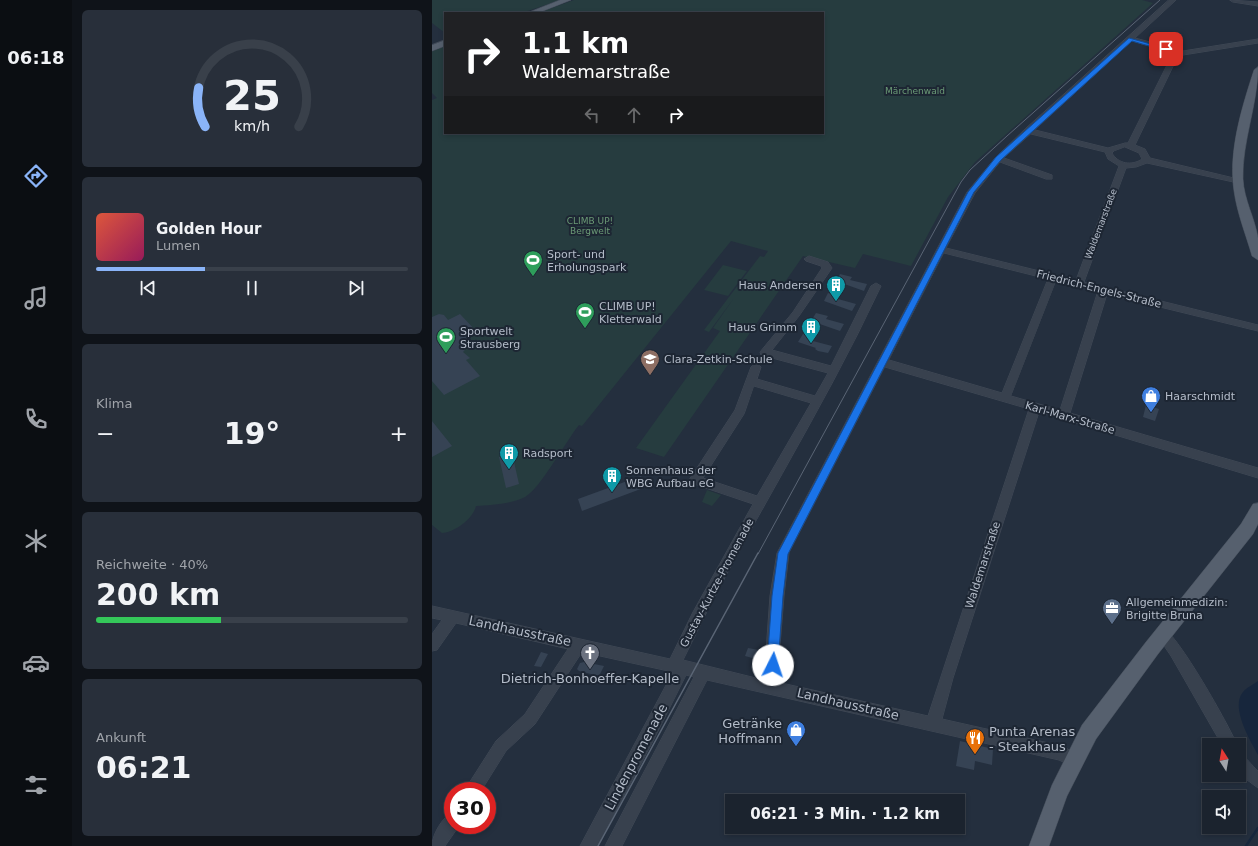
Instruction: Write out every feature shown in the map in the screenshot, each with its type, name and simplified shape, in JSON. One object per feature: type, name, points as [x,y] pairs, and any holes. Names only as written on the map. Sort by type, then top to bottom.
[{"type":"main road","points":[[534,12],[567,0]]},
{"type":"main road","points":[[432,48],[444,43]]},
{"type":"main road","points":[[1258,70],[1250,94],[1238,167],[1238,181],[1243,207],[1258,256]]},
{"type":"main road","points":[[1039,846],[1059,792],[1089,732],[1163,634],[1247,529],[1258,509]]},
{"type":"street","points":[[769,686],[772,678],[781,558],[940,249],[977,183],[1028,131],[1174,0]]},
{"type":"street","points":[[1233,0],[1258,4]]},
{"type":"street","points":[[1130,39],[1177,52],[1186,53],[1258,41]]},
{"type":"street","points":[[1131,146],[1177,52]]},
{"type":"street","points":[[1028,131],[1109,151],[1119,146],[1131,146],[1145,154],[1146,160]]},
{"type":"street","points":[[1109,151],[1109,155],[1112,160],[1123,165],[1135,166],[1146,160],[1238,181]]},
{"type":"street","points":[[999,159],[1049,177]]},
{"type":"street","name":"Waldemarstraße","points":[[1079,284],[1123,165]]},
{"type":"street","name":"Friedrich-Engels-Straße","points":[[940,249],[1258,328]]},
{"type":"street","points":[[809,259],[824,264],[827,268],[796,314],[765,352],[834,372]]},
{"type":"street","points":[[1005,399],[1053,277]]},
{"type":"street","name":"Gustav-Kurtze-Promenade","points":[[679,666],[700,611],[850,343],[876,286]]},
{"type":"street","points":[[1064,416],[1103,290]]},
{"type":"street","name":"Karl-Marx-Straße","points":[[882,362],[1258,473]]},
{"type":"street","points":[[756,367],[740,411],[696,480],[761,502]]},
{"type":"street","points":[[750,381],[818,401]]},
{"type":"street","name":"Waldemarstraße","points":[[934,724],[936,711],[946,678],[1035,407]]},
{"type":"street","name":"Landhausstraße","points":[[432,612],[769,686],[1062,753],[1074,760]]},
{"type":"street","points":[[432,645],[453,617]]},
{"type":"street","points":[[1163,634],[1176,651],[1226,738]]},
{"type":"street","points":[[478,782],[501,746],[530,718],[579,644]]},
{"type":"street","name":"Lindenpromenade","points":[[588,846],[648,738],[679,666]]},
{"type":"street","name":"Lindenpromenade","points":[[613,846],[704,672]]},
{"type":"street","points":[[1246,771],[1258,780]]},
{"type":"street","points":[[436,846],[444,834]]},
{"type":"green space","points":[[432,0],[560,0],[525,12],[444,12],[444,32],[432,23]]},
{"type":"green space","name":"Märchenwald","points":[[574,0],[1142,0],[1153,3],[975,162],[948,197],[911,266],[863,254],[855,268],[803,256],[664,457],[636,448],[720,331],[713,328],[734,298],[709,332],[704,330],[760,256],[764,257],[768,251],[731,241],[582,426],[579,425],[538,485],[525,497],[520,499],[501,504],[476,506],[471,516],[463,524],[442,533],[432,525],[432,100],[437,98],[432,93],[432,51],[444,46],[444,134],[824,134],[824,12],[541,12]]},
{"type":"green space","points":[[723,265],[747,271],[728,296],[704,290]]},
{"type":"green space","points":[[707,490],[721,495],[712,506],[702,502]]},
{"type":"water","points":[[1258,681],[1258,755],[1243,724],[1239,706],[1240,698],[1243,692]]},
{"type":"building","points":[[840,274],[852,277],[850,280],[867,284],[864,291],[836,281]]},
{"type":"building","name":"Haus Andersen","points":[[828,293],[840,296],[838,299],[856,304],[852,311],[824,301]]},
{"type":"building","points":[[816,313],[828,316],[826,319],[844,324],[840,331],[811,321]]},
{"type":"building","name":"Sportwelt Strausberg","points":[[439,314],[444,315],[448,320],[460,314],[477,332],[466,337],[470,344],[463,352],[470,358],[466,360],[480,376],[444,395],[432,381],[432,317]]},
{"type":"building","name":"Haus Grimm","points":[[803,334],[815,337],[813,341],[832,346],[828,353],[818,351],[815,349],[816,348],[798,342]]},
{"type":"building","name":"Haarschmidt","points":[[1146,405],[1159,409],[1155,421],[1143,417]]},
{"type":"building","points":[[432,421],[452,446],[432,457]]},
{"type":"building","name":"Radsport","points":[[512,453],[519,484],[506,488],[499,457]]},
{"type":"building","name":"Sonnenhaus der WBG Aufbau eG","points":[[641,476],[646,487],[582,511],[578,499]]},
{"type":"building","points":[[748,648],[759,650],[756,659],[745,656]]},
{"type":"building","points":[[541,652],[548,654],[541,667],[534,666]]},
{"type":"building","name":"Dietrich-Bonhoeffer-Kapelle","points":[[584,662],[604,666],[599,676],[579,671],[577,669],[580,663]]},
{"type":"building","name":"Punta Arenas - Steakhaus","points":[[960,741],[993,749],[992,765],[975,761],[974,770],[956,766]]},
{"type":"waterway","points":[[1246,846],[1258,828]]},
{"type":"tram line","points":[[758,554],[961,182],[970,170],[1007,136],[1160,0]]},
{"type":"tram line","points":[[598,846],[758,553]]},
{"type":"place","name":"Sport- und Erholungspark","points":[[533,277]]},
{"type":"place","name":"Haus Andersen","points":[[836,302]]},
{"type":"place","name":"CLIMB UP! Kletterwald","points":[[585,329]]},
{"type":"place","name":"Haus Grimm","points":[[811,344]]},
{"type":"place","name":"Sportwelt Strausberg","points":[[446,354]]},
{"type":"place","name":"Clara-Zetkin-Schule","points":[[650,376]]},
{"type":"place","name":"Haarschmidt","points":[[1151,413]]},
{"type":"place","name":"Radsport","points":[[509,470]]},
{"type":"place","name":"Sonnenhaus der WBG Aufbau eG","points":[[612,493]]},
{"type":"place","name":"Allgemeinmedizin: Brigitte Bruna","points":[[1112,625]]},
{"type":"place","name":"Dietrich-Bonhoeffer-Kapelle","points":[[590,670]]},
{"type":"place","name":"Getränke Hoffmann","points":[[796,747]]},
{"type":"place","name":"Punta Arenas - Steakhaus","points":[[975,755]]},
{"type":"route","points":[[773,665],[777,596],[781,558],[783,553],[971,192],[977,183],[999,159],[1130,39],[1166,49]]},
{"type":"park label","name":"CLIMB UP! Bergwelt","points":[[590,226]]}]
